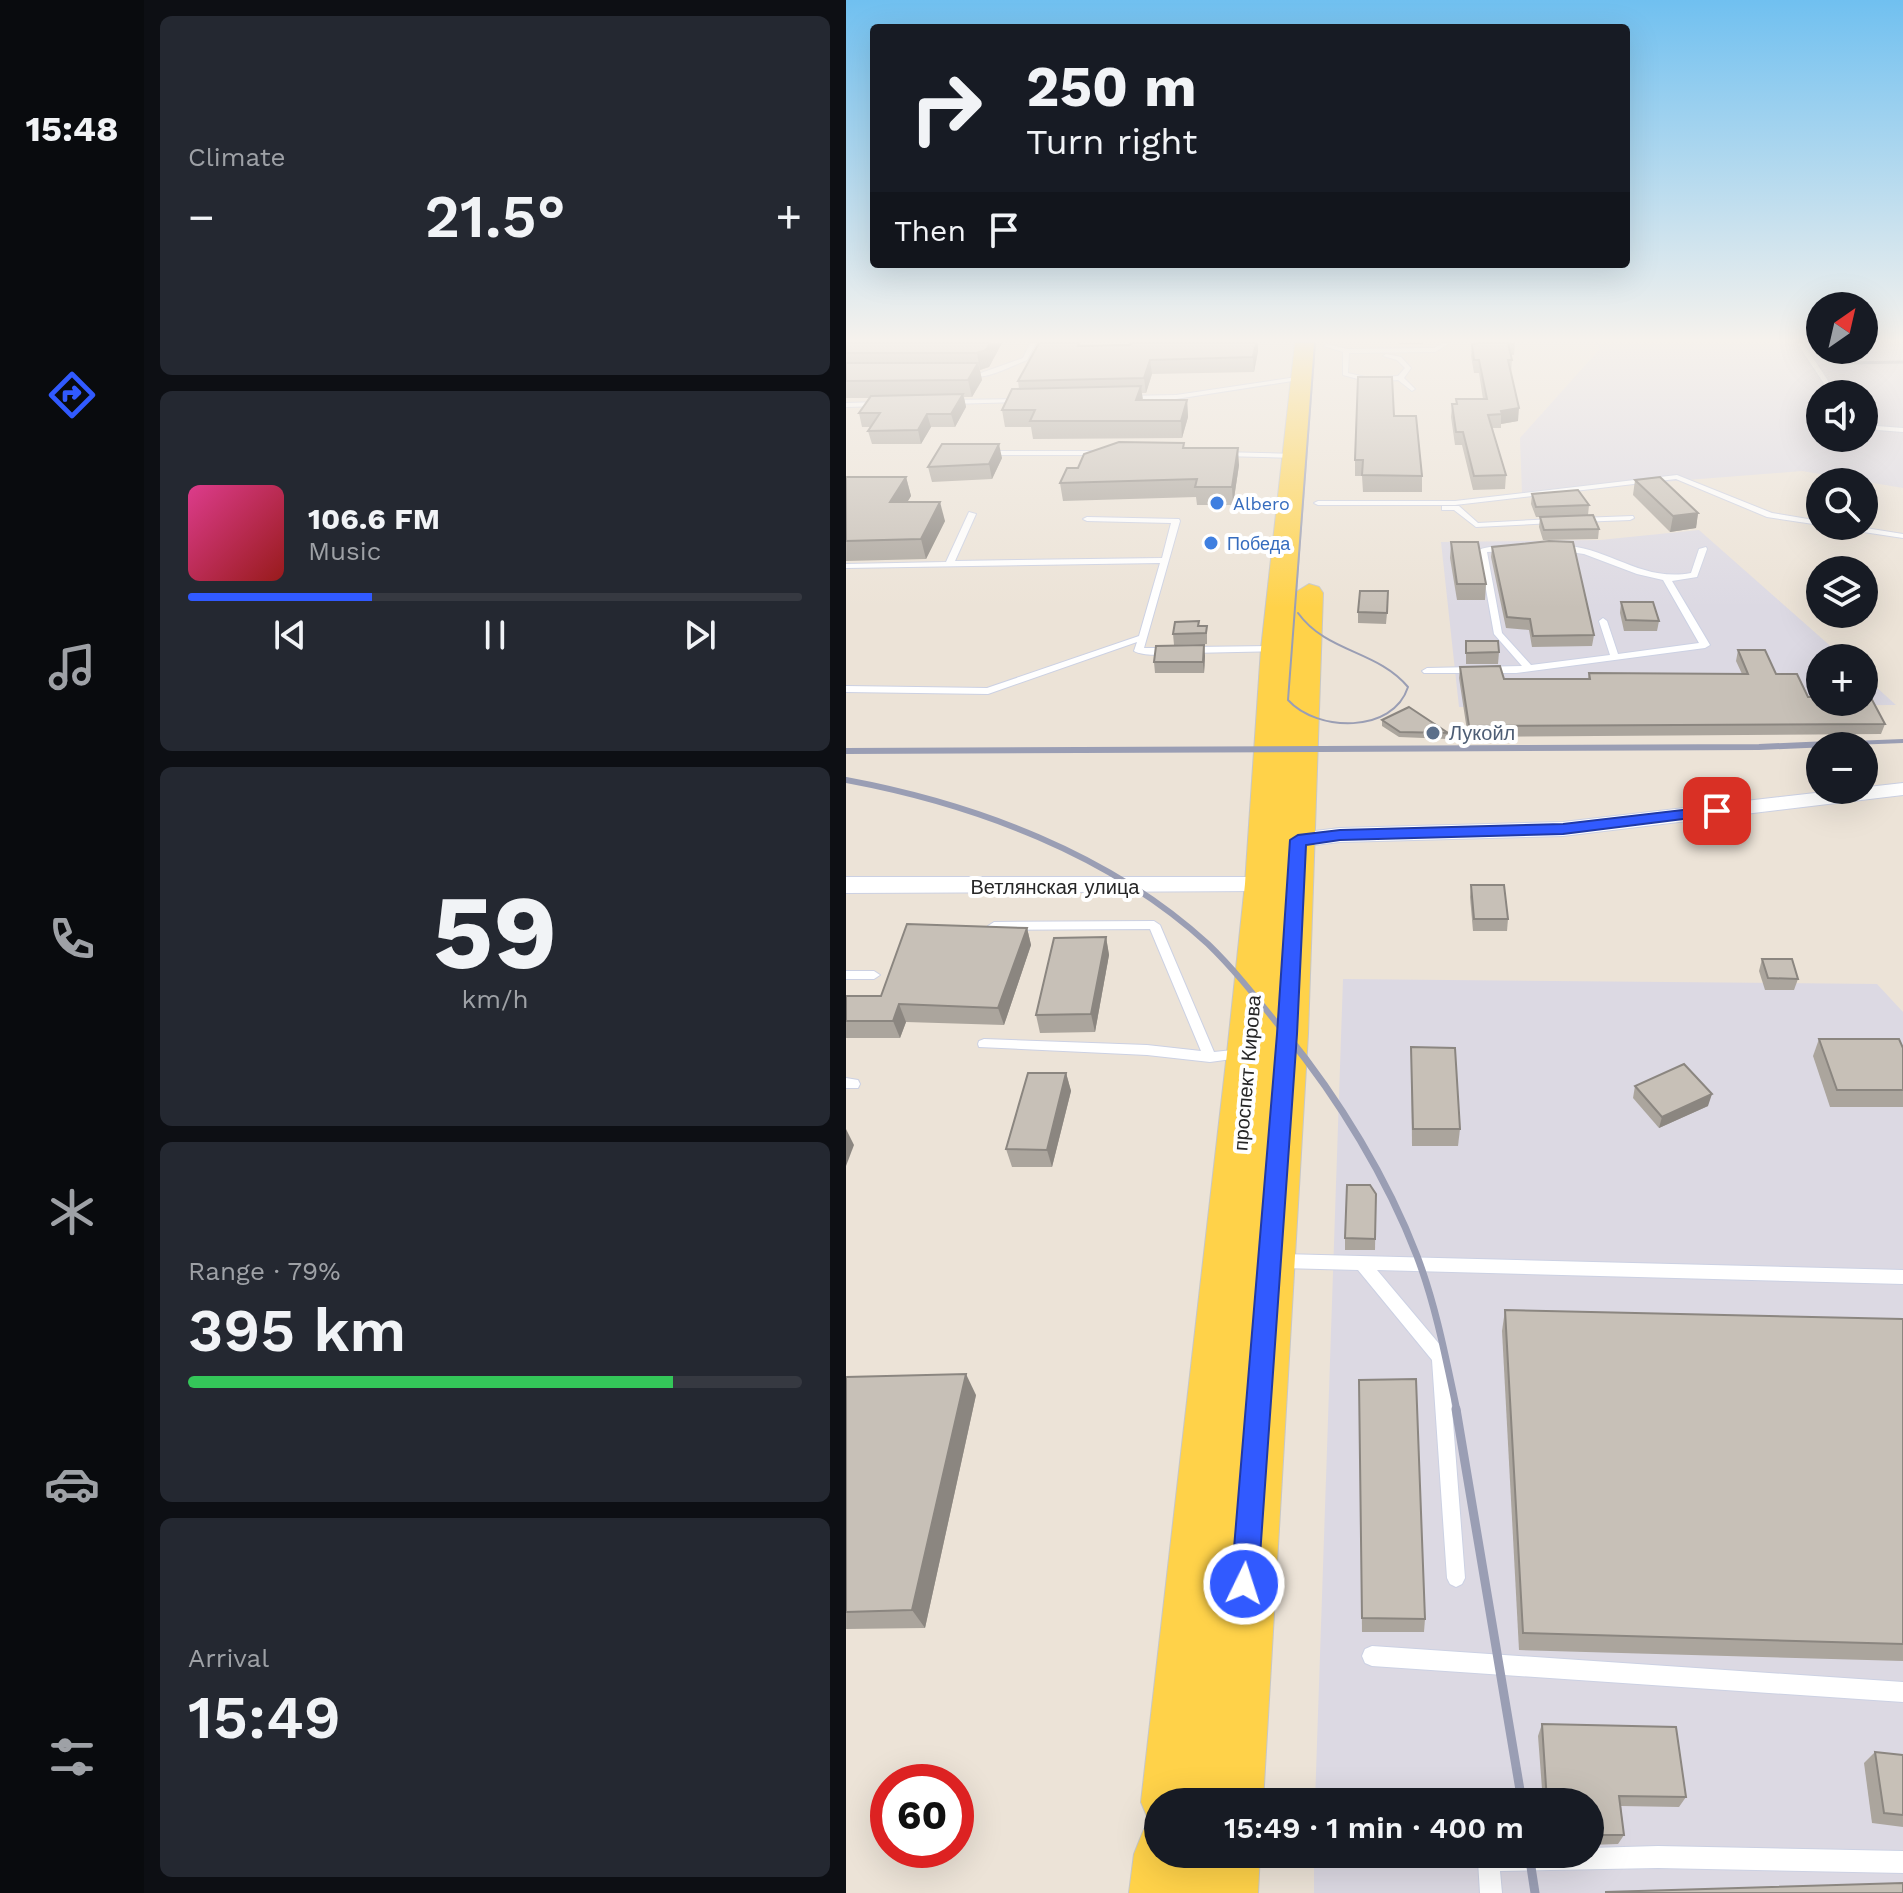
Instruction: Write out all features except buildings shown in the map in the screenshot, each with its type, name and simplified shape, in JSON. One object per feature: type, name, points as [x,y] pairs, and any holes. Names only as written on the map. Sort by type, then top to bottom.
[{"type":"main road","name":"проспект Кирова","points":[[1230,1788],[1250,1260],[1230,1055],[1264,884],[1276,649],[1296,456],[1302,431]]},
{"type":"main road","name":"проспект Кирова","points":[[1177,1788],[1250,1260],[1298,840],[1301,705],[1318,503],[1316,431]]},
{"type":"main road","points":[[1165,1893],[1168,1868]]},
{"type":"main road","points":[[1222,1893],[1224,1868]]},
{"type":"street","points":[[1298,840],[1340,835],[1563,829],[1903,789]]},
{"type":"street","name":"Ветлянская улица","points":[[846,885],[1129,887],[1264,884]]},
{"type":"lane","points":[[975,453],[1112,453]]},
{"type":"lane","points":[[1219,453],[1296,456]]},
{"type":"lane","points":[[1318,503],[1455,503],[1677,477],[1770,515],[1806,521]]},
{"type":"lane","points":[[1357,501],[1357,508],[1456,508],[1476,525],[1630,518]]},
{"type":"lane","points":[[949,565],[972,514]]},
{"type":"lane","points":[[1087,519],[1176,521],[1139,651],[1276,649]]},
{"type":"lane","points":[[1878,532],[1903,536]]},
{"type":"lane","points":[[1551,548],[1579,547],[1617,564],[1667,579],[1694,575],[1703,549]]},
{"type":"lane","points":[[1524,549],[1483,550],[1498,634],[1529,668]]},
{"type":"lane","points":[[846,566],[1164,560]]},
{"type":"lane","points":[[1427,671],[1529,668],[1705,645],[1667,579]]},
{"type":"lane","points":[[1603,621],[1615,657]]},
{"type":"lane","points":[[846,689],[988,691],[1141,638]]},
{"type":"lane","points":[[994,926],[1154,925],[1230,1055]]},
{"type":"lane","points":[[846,975],[874,975]]},
{"type":"lane","points":[[984,1044],[1230,1055]]},
{"type":"lane","points":[[1250,1260],[1903,1277]]},
{"type":"lane","points":[[1362,1263],[1440,1357],[1456,1578]]},
{"type":"lane","points":[[1372,1656],[1903,1692]]},
{"type":"lane","points":[[1491,1893],[1489,1861],[1658,1857],[1903,1862]]},
{"type":"shaded area","points":[[1526,431],[1806,431],[1806,452],[1878,452],[1878,431],[1903,431],[1903,488],[1878,484],[1878,468],[1806,468],[1806,472],[1522,493],[1520,438]]},
{"type":"shaded area","points":[[1699,530],[1806,624],[1806,628],[1828,644],[1806,644],[1806,705],[1459,707],[1441,542],[1600,540]]},
{"type":"shaded area","points":[[1878,689],[1896,705],[1878,705]]},
{"type":"shaded area","points":[[1343,979],[1877,984],[1903,1012],[1903,1893],[1314,1893],[1314,1868],[1604,1868],[1604,1788],[1315,1788]]},
{"type":"tram line","points":[[1298,613],[1323,636],[1396,675],[1408,687],[1400,702],[1387,713],[1353,723],[1317,718],[1301,711],[1288,700],[1308,431]]},
{"type":"railway","points":[[1878,742],[1903,741]]},
{"type":"railway","points":[[846,751],[1806,745]]},
{"type":"railway","points":[[846,780],[895,790],[991,819],[1039,837],[1128,884],[1170,912],[1208,944],[1287,1036]]},
{"type":"railway","points":[[1286,1034],[1343,1112],[1405,1227],[1430,1294],[1457,1411]]},
{"type":"railway","points":[[1456,1409],[1520,1788]]},
{"type":"railway","points":[[1531,1868],[1535,1893]]},
{"type":"place","name":"Albero","points":[[1217,503]]},
{"type":"place","name":"Победа","points":[[1211,543]]},
{"type":"place","name":"Лукойл","points":[[1433,733]]},
{"type":"route","points":[[1244,1584],[1287,1034],[1298,840],[1340,835],[1563,829],[1717,811]]}]
